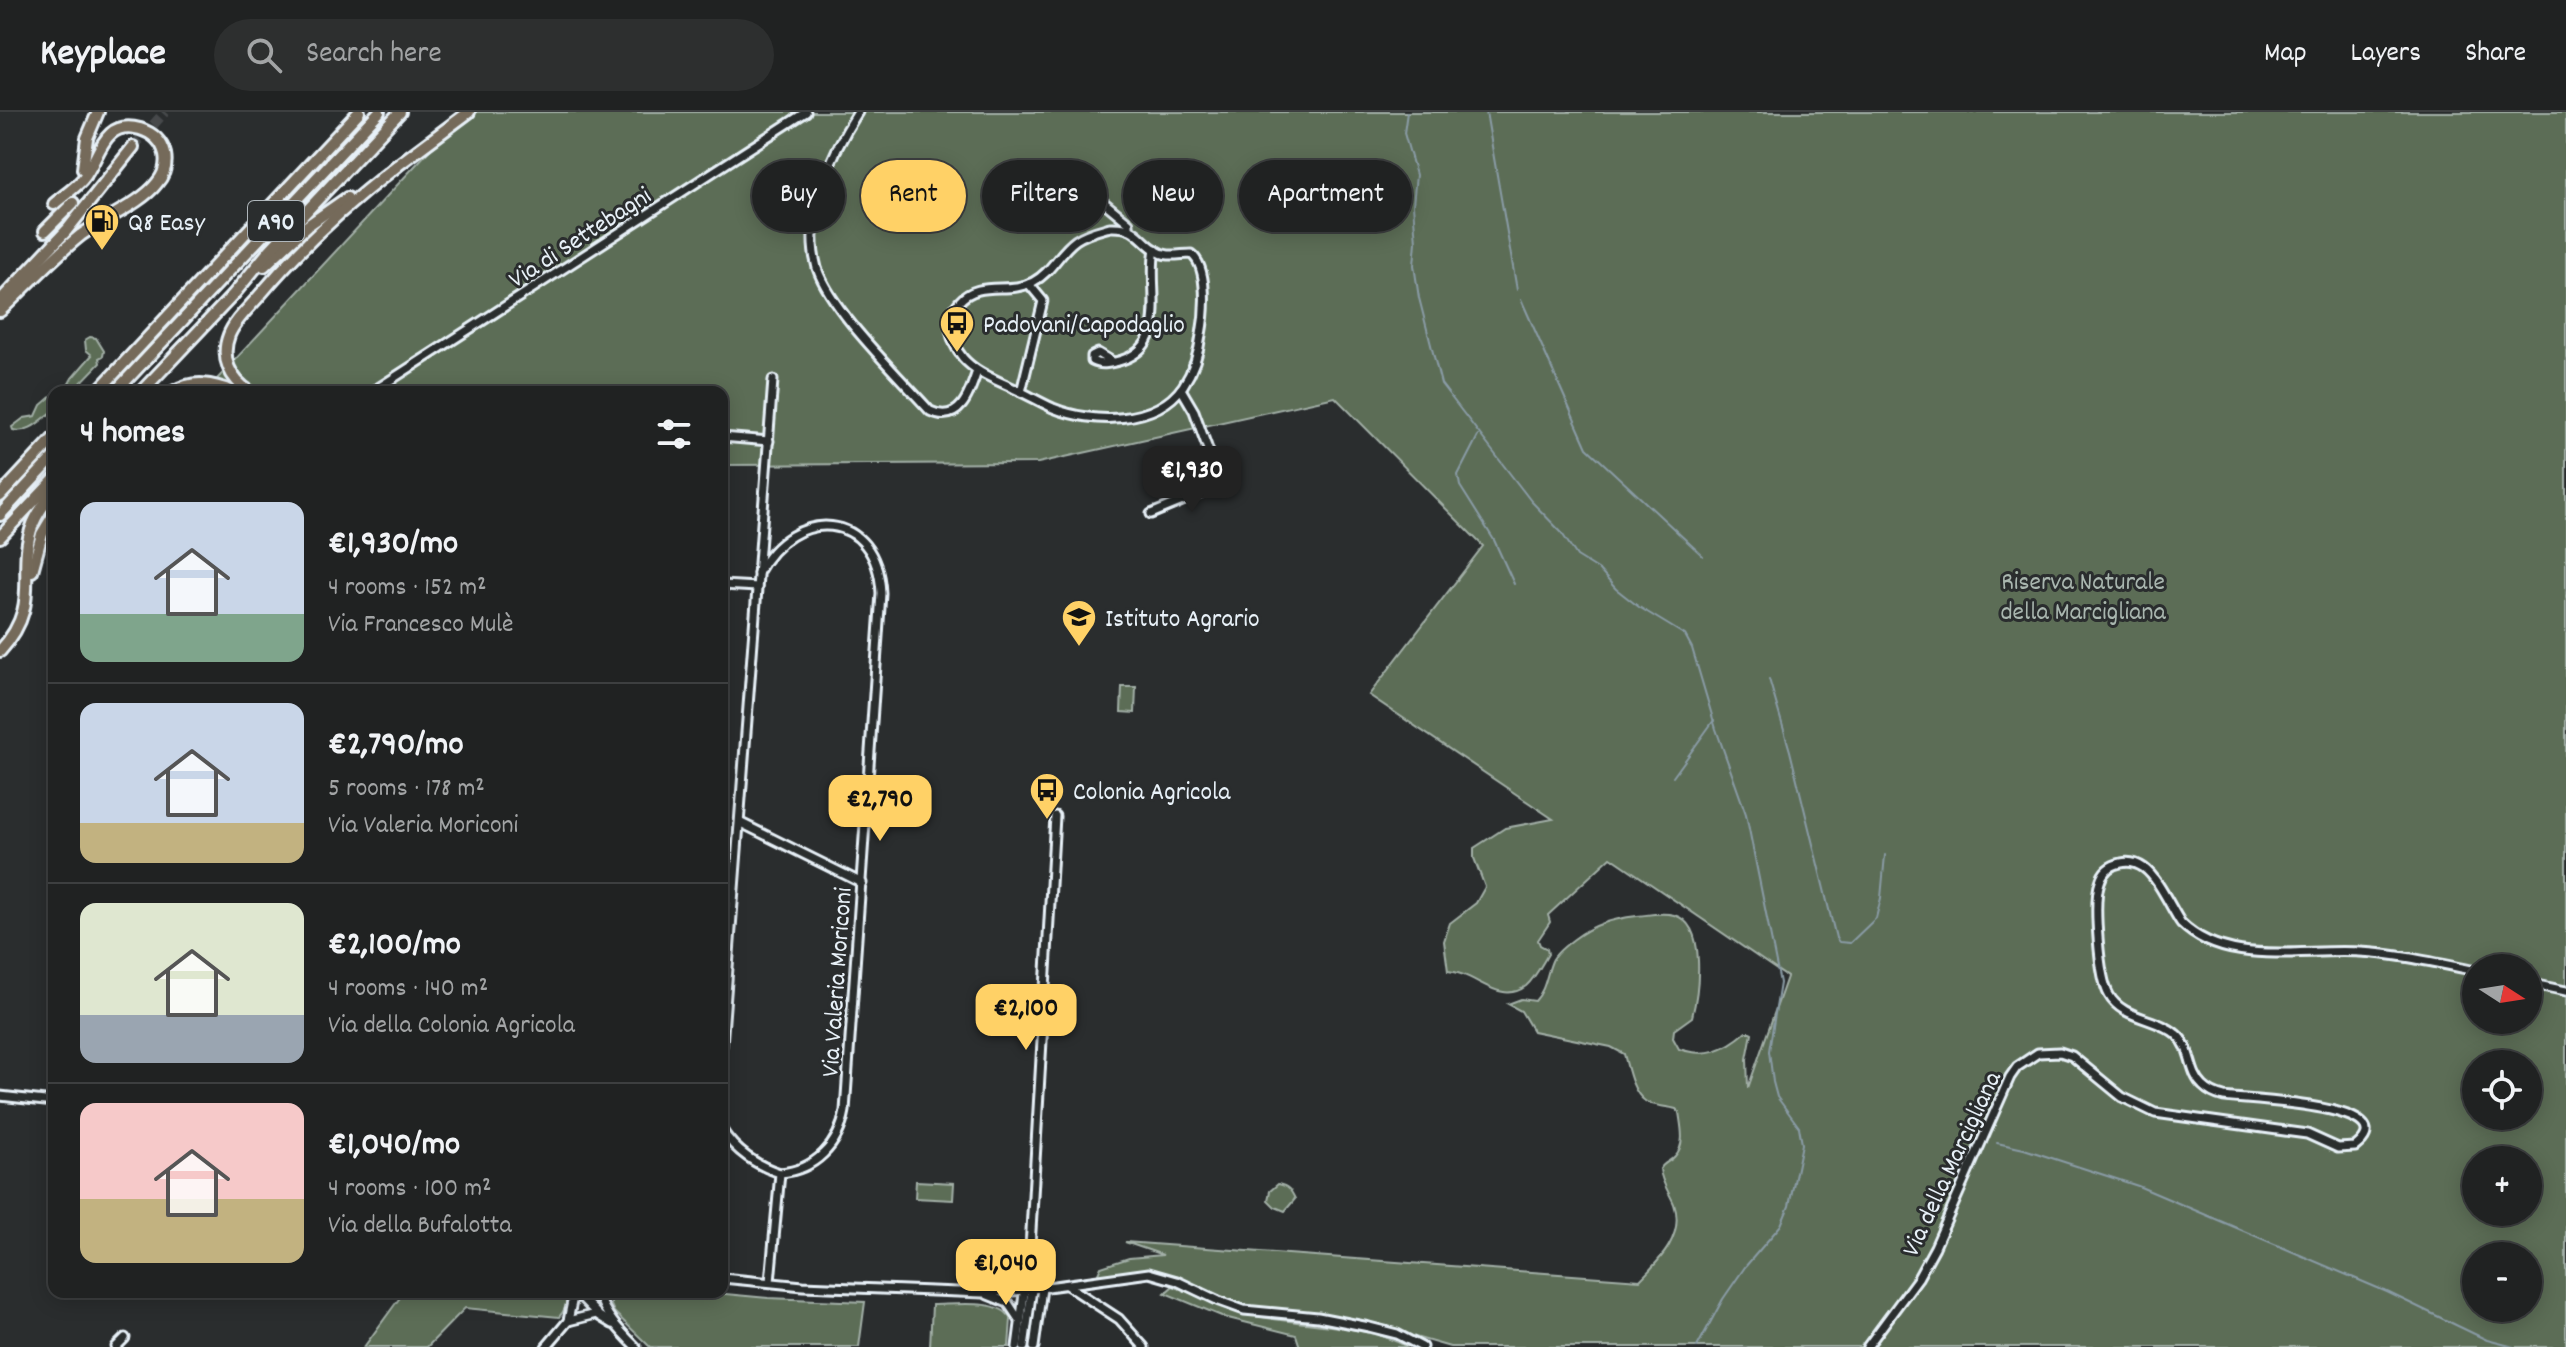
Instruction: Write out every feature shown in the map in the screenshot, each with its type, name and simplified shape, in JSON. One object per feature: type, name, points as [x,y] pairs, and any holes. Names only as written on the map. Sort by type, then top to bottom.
[{"type":"highway","points":[[83,169],[87,138],[98,112]]},
{"type":"highway","name":"A90","points":[[102,386],[359,112]]},
{"type":"highway","name":"A90","points":[[121,386],[379,112]]},
{"type":"highway","points":[[233,295],[284,235],[400,112]]},
{"type":"highway","points":[[242,386],[229,371],[226,348],[233,328],[328,223],[469,112]]},
{"type":"highway","points":[[0,311],[81,236],[152,189],[164,170],[161,144],[142,129],[127,127],[115,131],[101,145],[84,179],[54,204]]},
{"type":"highway","points":[[0,301],[67,230],[133,147]]},
{"type":"highway","points":[[147,386],[233,295],[307,226],[397,166]]},
{"type":"highway","points":[[45,231],[73,203]]},
{"type":"highway","points":[[185,386],[202,383],[213,386]]},
{"type":"highway","points":[[0,496],[48,444]]},
{"type":"highway","points":[[0,515],[48,463]]},
{"type":"highway","points":[[0,537],[48,486]]},
{"type":"highway","points":[[0,651],[23,615],[32,529],[48,500]]},
{"type":"highway","points":[[28,584],[42,534],[48,524]]},
{"type":"street","name":"Via di Settebagni","points":[[381,386],[806,112]]},
{"type":"street","points":[[858,112],[845,132],[819,197],[813,246],[818,269],[831,297],[930,411],[944,415],[957,410],[967,399],[977,371]]},
{"type":"street","points":[[1107,205],[1123,218]]},
{"type":"street","points":[[1123,228],[1110,227],[1082,236],[1043,275],[1029,284],[977,289],[963,298],[955,308],[950,325],[951,337],[961,355],[977,371],[1055,409],[1081,416],[1116,418],[1147,412],[1167,402],[1181,389],[1197,357],[1204,317],[1201,270],[1195,256],[1165,254],[1133,232]]},
{"type":"street","points":[[1113,362],[1135,353],[1147,340],[1153,327],[1152,263],[1155,249]]},
{"type":"street","points":[[1021,392],[1043,301],[1029,284]]},
{"type":"street","points":[[728,976],[773,380]]},
{"type":"street","points":[[1151,514],[1221,485],[1194,411],[1181,389]]},
{"type":"street","points":[[728,438],[769,441]]},
{"type":"street","name":"Via Valeria Moriconi","points":[[758,573],[770,554],[798,532],[822,526],[840,527],[854,535],[869,551],[877,570],[881,593],[845,1111],[840,1132],[830,1148],[814,1161],[796,1170],[780,1173]]},
{"type":"street","points":[[728,585],[757,587]]},
{"type":"street","points":[[1024,1347],[1055,816]]},
{"type":"street","points":[[741,823],[862,883]]},
{"type":"street","name":"Via della Marcigliana","points":[[1867,1347],[1918,1278],[1935,1247],[2010,1077],[2017,1067],[2038,1053],[2060,1052],[2072,1056],[2122,1097],[2155,1113],[2307,1134],[2343,1149],[2355,1147],[2363,1138],[2364,1128],[2359,1120],[2340,1112],[2225,1097],[2210,1092],[2194,1076],[2183,1040],[2174,1032],[2142,1018],[2110,998],[2104,983],[2096,904],[2100,880],[2111,865],[2128,862],[2145,868],[2181,923],[2213,944],[2246,951],[2392,955],[2462,968]]},
{"type":"street","points":[[2542,986],[2566,991]]},
{"type":"street","points":[[0,1096],[48,1101]]},
{"type":"street","points":[[728,1137],[741,1152],[761,1166],[780,1173],[770,1282]]},
{"type":"street","points":[[728,1278],[885,1290],[984,1293],[1153,1274],[1244,1310],[1318,1317],[1369,1327],[1397,1334],[1422,1347]]},
{"type":"street","points":[[1067,1285],[1114,1315],[1144,1347]]},
{"type":"street","points":[[1034,1347],[1042,1288]]},
{"type":"street","points":[[1017,1347],[1029,1290]]},
{"type":"street","points":[[984,1293],[1008,1303],[1021,1323]]},
{"type":"street","points":[[546,1347],[568,1321],[574,1298]]},
{"type":"street","points":[[581,1298],[636,1347]]},
{"type":"street","points":[[586,1298],[588,1306]]},
{"type":"street","points":[[601,1298],[614,1325]]},
{"type":"street","points":[[568,1321],[597,1314]]},
{"type":"street","points":[[116,1347],[125,1338]]},
{"type":"green space","name":"Riserva Naturale della Marcigliana","points":[[465,112],[2566,112],[2566,1347],[1450,1347],[1356,1320],[1245,1308],[1158,1272],[1097,1276],[1101,1267],[1129,1258],[1163,1255],[1125,1242],[1640,1280],[1669,1246],[1676,1226],[1674,1204],[1660,1169],[1681,1146],[1679,1112],[1649,1103],[1641,1097],[1631,1079],[1624,1054],[1611,1047],[1533,1031],[1521,1011],[1508,1004],[1521,999],[1535,1001],[1556,955],[1589,930],[1628,917],[1674,915],[1685,921],[1692,931],[1698,977],[1692,1017],[1674,1030],[1673,1038],[1679,1049],[1698,1053],[1715,1051],[1746,1032],[1752,1033],[1747,1059],[1748,1088],[1787,977],[1611,857],[1548,915],[1550,922],[1538,940],[1548,954],[1526,986],[1516,991],[1497,991],[1448,971],[1444,941],[1450,923],[1476,903],[1485,887],[1474,858],[1474,848],[1505,828],[1553,819],[1369,695],[1483,546],[1335,397],[1038,463],[728,465],[728,386],[211,386]]},
{"type":"green space","points":[[96,338],[104,351],[103,356],[78,386],[68,386],[92,355],[86,350],[85,340]]},
{"type":"green space","points":[[48,399],[48,415],[29,428],[13,430],[12,427],[24,418],[36,416]]},
{"type":"green space","points":[[1122,687],[1136,687],[1135,713],[1121,712]]},
{"type":"green space","points":[[916,1181],[954,1183],[953,1200],[915,1198]]},
{"type":"green space","points":[[1278,1184],[1289,1189],[1295,1199],[1285,1211],[1268,1200],[1270,1191]]},
{"type":"green space","points":[[1173,1286],[1250,1314],[1355,1330],[1391,1339],[1408,1347],[1300,1347],[1296,1335],[1224,1317],[1165,1293]]},
{"type":"green space","points":[[728,1294],[865,1302],[859,1347],[650,1347],[614,1312],[611,1298],[728,1298]]},
{"type":"green space","points":[[400,1298],[567,1298],[559,1317],[465,1308],[427,1347],[364,1347]]},
{"type":"green space","points":[[932,1305],[987,1305],[1006,1312],[1011,1319],[1009,1347],[930,1347]]},
{"type":"waterway","points":[[1407,112],[1404,133],[1416,175],[1414,265],[1419,298],[1441,384],[1577,556],[1598,569],[1616,589],[1639,607],[1685,635],[1692,648],[1746,814],[1780,983],[1769,1051],[1773,1082],[1777,1097],[1799,1127],[1802,1144],[1789,1206],[1781,1225],[1745,1267],[1723,1299],[1697,1347]]},
{"type":"waterway","points":[[1486,112],[1517,290]]},
{"type":"waterway","points":[[1521,299],[1587,448],[1703,556]]},
{"type":"waterway","points":[[1478,436],[1458,475],[1460,486],[1494,540],[1514,584]]},
{"type":"waterway","points":[[1769,679],[1839,942],[1850,943],[1876,918],[1885,855]]},
{"type":"waterway","points":[[1673,777],[1714,720]]},
{"type":"waterway","points":[[1997,1143],[2138,1186],[2387,1292],[2487,1340],[2514,1347]]},
{"type":"tunnel","points":[[133,147],[165,112]]},
{"type":"place","name":"Q8 Easy","points":[[102,252]]},
{"type":"place","name":"Padovani/Capodaglio","points":[[957,354]]},
{"type":"place","name":"Istituto Agrario","points":[[1079,648]]},
{"type":"place","name":"Colonia Agricola","points":[[1047,821]]}]
